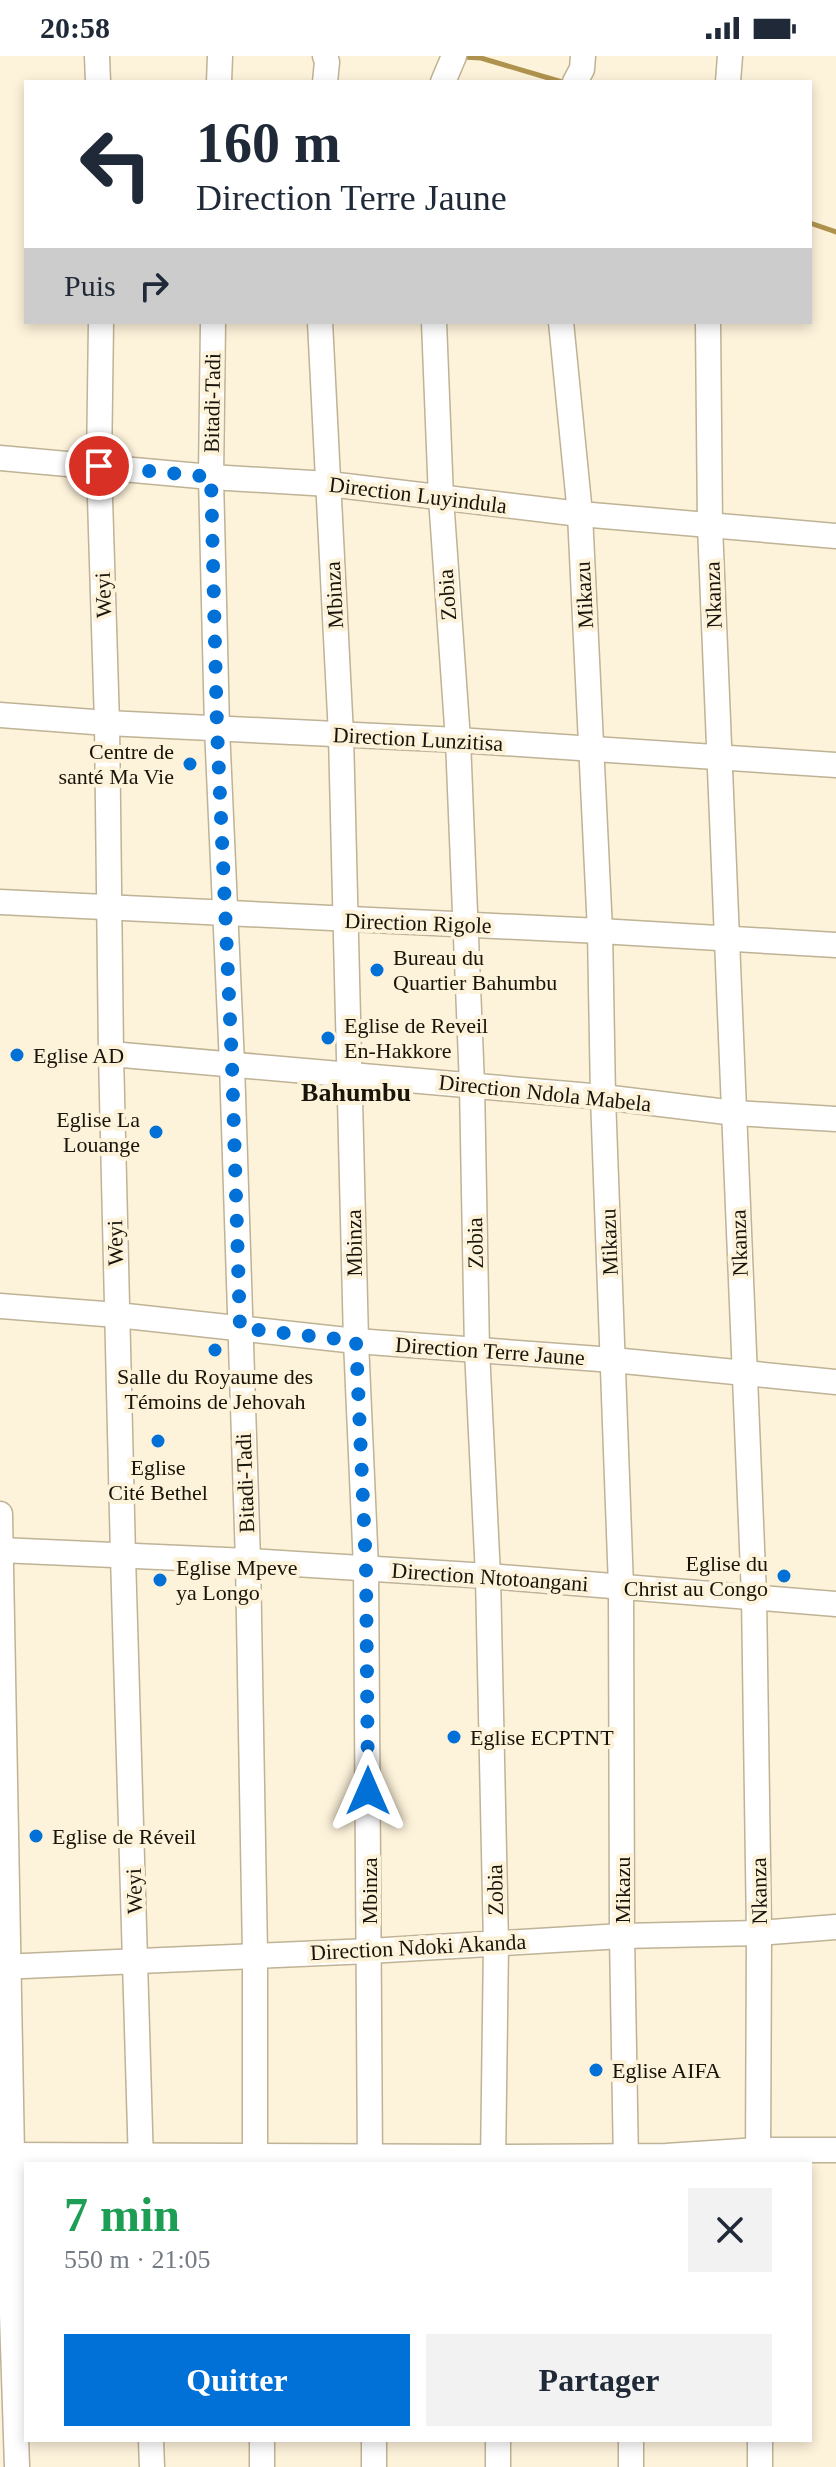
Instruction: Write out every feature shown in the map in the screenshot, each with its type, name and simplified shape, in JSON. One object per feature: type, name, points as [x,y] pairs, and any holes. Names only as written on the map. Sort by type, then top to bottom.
[{"type":"street","points":[[97,56],[98,80]]},
{"type":"street","points":[[219,80],[220,56]]},
{"type":"street","points":[[325,56],[325,80]]},
{"type":"street","points":[[444,80],[454,56]]},
{"type":"street","points":[[576,80],[582,69],[583,56]]},
{"type":"street","points":[[728,80],[730,56]]},
{"type":"street","name":"Weyi","points":[[101,324],[99,466],[107,723],[111,1054],[141,2160]]},
{"type":"street","name":"Bitadi-Tadi","points":[[213,324],[211,477],[217,728],[232,1064],[248,1561],[255,1955],[254,2160]]},
{"type":"street","name":"Mbinza","points":[[320,324],[341,735],[356,1341],[366,1568],[370,2160]]},
{"type":"street","name":"Zobia","points":[[434,324],[441,498],[458,740],[472,1085],[477,1350],[488,1576],[496,1944],[493,2160]]},
{"type":"street","name":"Mikazu","points":[[561,324],[580,514],[600,931],[621,1587],[626,2159]]},
{"type":"street","name":"Nkanza","points":[[708,324],[710,526],[754,1596],[759,1933],[758,2157]]},
{"type":"street","name":"Direction Luyindula","points":[[0,458],[329,484],[580,514],[836,536]]},
{"type":"street","name":"Direction Lunzitisa","points":[[0,715],[836,765]]},
{"type":"street","name":"Direction Rigole","points":[[0,902],[836,945]]},
{"type":"street","name":"Direction Ndola Mabela","points":[[111,1054],[603,1097],[735,1113],[836,1119]]},
{"type":"street","name":"Direction Terre Jaune","points":[[0,1306],[117,1315],[356,1341],[613,1360],[836,1382]]},
{"type":"street","points":[[0,1514],[6,2155],[17,2467]]},
{"type":"street","name":"Direction Ntotoangani","points":[[1,1550],[366,1568],[836,1604]]},
{"type":"street","name":"Direction Ndoki Akanda","points":[[4,1967],[836,1927]]},
{"type":"street","points":[[6,2155],[141,2160],[493,2160],[758,2157],[836,2150]]},
{"type":"street","points":[[151,2442],[152,2467]]},
{"type":"street","points":[[262,2442],[262,2467]]},
{"type":"street","points":[[374,2442],[374,2467]]},
{"type":"street","points":[[498,2442],[498,2467]]},
{"type":"street","points":[[631,2442],[631,2467]]},
{"type":"street","points":[[760,2442],[760,2467]]},
{"type":"waterway","points":[[462,57],[481,58],[555,80]]},
{"type":"waterway","points":[[812,224],[836,232]]},
{"type":"place","name":"Centre de santé Ma Vie","points":[[190,764]]},
{"type":"place","name":"Bureau du Quartier Bahumbu","points":[[377,970]]},
{"type":"place","name":"Eglise de Reveil En-Hakkore","points":[[328,1038]]},
{"type":"place","name":"Eglise AD","points":[[17,1055]]},
{"type":"place","name":"Eglise La Louange","points":[[156,1132]]},
{"type":"place","name":"Salle du Royaume des Témoins de Jehovah","points":[[215,1350]]},
{"type":"place","name":"Eglise Cité Bethel","points":[[158,1441]]},
{"type":"place","name":"Eglise du Christ au Congo","points":[[784,1576]]},
{"type":"place","name":"Eglise Mpeve ya Longo","points":[[160,1580]]},
{"type":"place","name":"Eglise ECPTNT","points":[[454,1737]]},
{"type":"place","name":"Eglise de Réveil","points":[[36,1836]]},
{"type":"place","name":"Eglise AIFA","points":[[596,2070]]},
{"type":"district","name":"Bahumbu","points":[[356,1092]]},
{"type":"route","points":[[99,466],[211,477],[217,728],[240,1328],[356,1341],[366,1568],[368,1791]]}]
